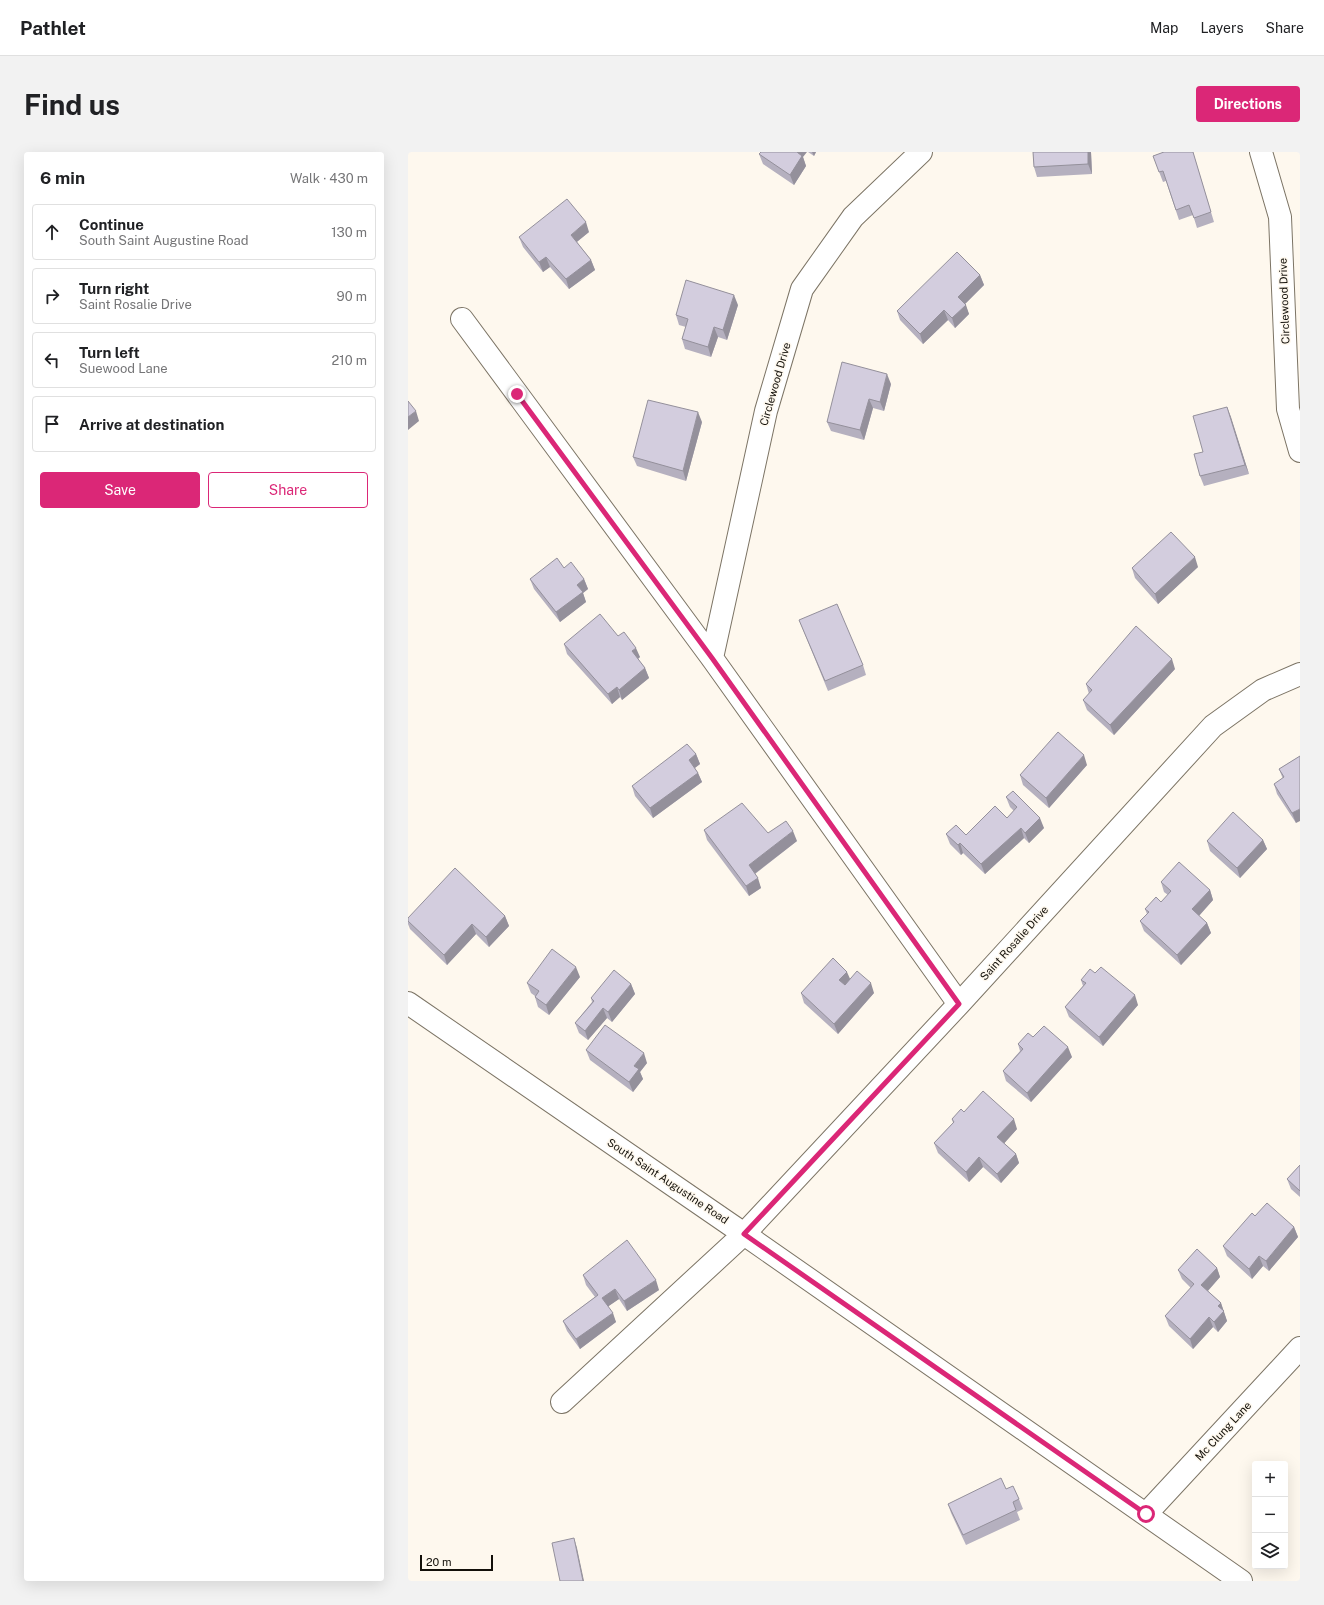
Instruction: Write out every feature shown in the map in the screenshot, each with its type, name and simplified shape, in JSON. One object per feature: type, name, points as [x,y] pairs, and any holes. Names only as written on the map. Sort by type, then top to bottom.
[{"type":"street","name":"Circlewood Drive","points":[[712,658],[766,411],[802,289],[854,217],[921,152]]},
{"type":"street","name":"Circlewood Drive","points":[[1261,152],[1280,217],[1288,409],[1300,451]]},
{"type":"street","points":[[462,319],[712,658],[959,1004]]},
{"type":"street","name":"Saint Rosalie Drive","points":[[562,1402],[744,1234],[959,1004],[1213,726],[1263,690],[1300,674]]},
{"type":"street","name":"South Saint Augustine Road","points":[[408,1003],[744,1234],[1241,1581]]},
{"type":"street","name":"Mc Clung Lane","points":[[1146,1514],[1300,1348]]},
{"type":"building","points":[[761,152],[797,152],[802,156],[790,175],[759,154]]},
{"type":"building","points":[[1033,152],[1088,152],[1088,164],[1034,167]]},
{"type":"building","points":[[1164,152],[1193,152],[1211,212],[1194,218],[1189,205],[1176,210],[1163,171],[1159,172],[1153,156]]},
{"type":"building","points":[[567,199],[586,222],[571,235],[591,260],[566,279],[546,257],[539,262],[519,237]]},
{"type":"building","points":[[957,252],[980,275],[958,297],[966,305],[952,318],[944,310],[920,334],[897,311]]},
{"type":"building","points":[[686,280],[734,295],[723,330],[714,327],[708,347],[682,339],[688,319],[676,315]]},
{"type":"building","points":[[842,362],[887,374],[880,402],[869,399],[860,430],[827,422]]},
{"type":"building","points":[[648,400],[698,412],[683,471],[633,457]]},
{"type":"building","points":[[408,401],[416,411],[408,417]]},
{"type":"building","points":[[1227,407],[1245,465],[1200,476],[1194,454],[1203,452],[1193,416]]},
{"type":"building","points":[[1171,532],[1195,557],[1155,594],[1132,568]]},
{"type":"building","points":[[557,558],[564,568],[571,562],[584,579],[577,585],[583,592],[556,612],[530,579]]},
{"type":"building","points":[[837,604],[863,665],[825,681],[799,620]]},
{"type":"building","points":[[600,614],[618,636],[624,632],[636,648],[632,651],[645,668],[619,690],[617,687],[608,694],[564,644]]},
{"type":"building","points":[[1136,626],[1172,659],[1110,725],[1083,700],[1092,690],[1086,684]]},
{"type":"building","points":[[1058,732],[1084,755],[1046,798],[1020,775]]},
{"type":"building","points":[[687,744],[696,754],[689,760],[698,773],[650,808],[632,786]]},
{"type":"building","points":[[1300,756],[1300,809],[1292,813],[1274,784],[1284,777],[1279,769]]},
{"type":"building","points":[[1013,791],[1040,818],[1025,833],[1021,828],[981,864],[960,843],[958,845],[946,834],[956,825],[966,835],[995,806],[1007,818],[1017,807],[1006,797]]},
{"type":"building","points":[[742,803],[768,833],[786,821],[793,831],[749,865],[758,878],[746,886],[704,830]]},
{"type":"building","points":[[1233,812],[1263,840],[1237,868],[1207,841]]},
{"type":"building","points":[[1179,862],[1210,890],[1192,909],[1207,923],[1177,955],[1140,921],[1149,912],[1145,909],[1156,897],[1161,902],[1171,891],[1161,882]]},
{"type":"building","points":[[455,868],[505,916],[486,937],[472,924],[444,955],[408,921],[408,918]]},
{"type":"building","points":[[552,949],[576,967],[546,1005],[535,997],[539,991],[527,983]]},
{"type":"building","points":[[833,958],[847,972],[839,980],[845,985],[857,971],[871,983],[834,1024],[801,993]]},
{"type":"building","points":[[1101,967],[1135,995],[1099,1037],[1065,1007],[1086,983],[1081,980],[1090,969],[1095,973]]},
{"type":"building","points":[[614,970],[631,984],[608,1012],[603,1008],[585,1031],[575,1023],[594,1001],[591,998]]},
{"type":"building","points":[[605,1025],[644,1053],[634,1066],[639,1069],[629,1082],[586,1050]]},
{"type":"building","points":[[1044,1026],[1068,1047],[1027,1093],[1003,1071],[1023,1049],[1018,1044],[1028,1033],[1033,1037]]},
{"type":"building","points":[[983,1091],[1014,1119],[997,1137],[1016,1154],[997,1174],[979,1157],[966,1172],[934,1143],[954,1122],[952,1119],[961,1109],[964,1112]]},
{"type":"building","points":[[1300,1165],[1300,1191],[1287,1179]]},
{"type":"building","points":[[1267,1203],[1294,1227],[1266,1261],[1259,1256],[1249,1269],[1223,1246],[1252,1213],[1255,1216]]},
{"type":"building","points":[[627,1240],[656,1280],[624,1301],[615,1289],[602,1298],[613,1313],[576,1339],[563,1321],[598,1295],[583,1275]]},
{"type":"building","points":[[1197,1249],[1217,1268],[1201,1285],[1221,1303],[1218,1306],[1224,1311],[1214,1322],[1209,1317],[1190,1339],[1165,1316],[1194,1284],[1178,1270]]},
{"type":"building","points":[[1001,1478],[1006,1489],[1013,1486],[1019,1499],[1013,1502],[1016,1510],[963,1535],[948,1504]]},
{"type":"building","points":[[574,1538],[583,1581],[560,1581],[552,1543]]},
{"type":"route","points":[[517,394],[712,658],[959,1004],[744,1234],[1146,1514]]}]
